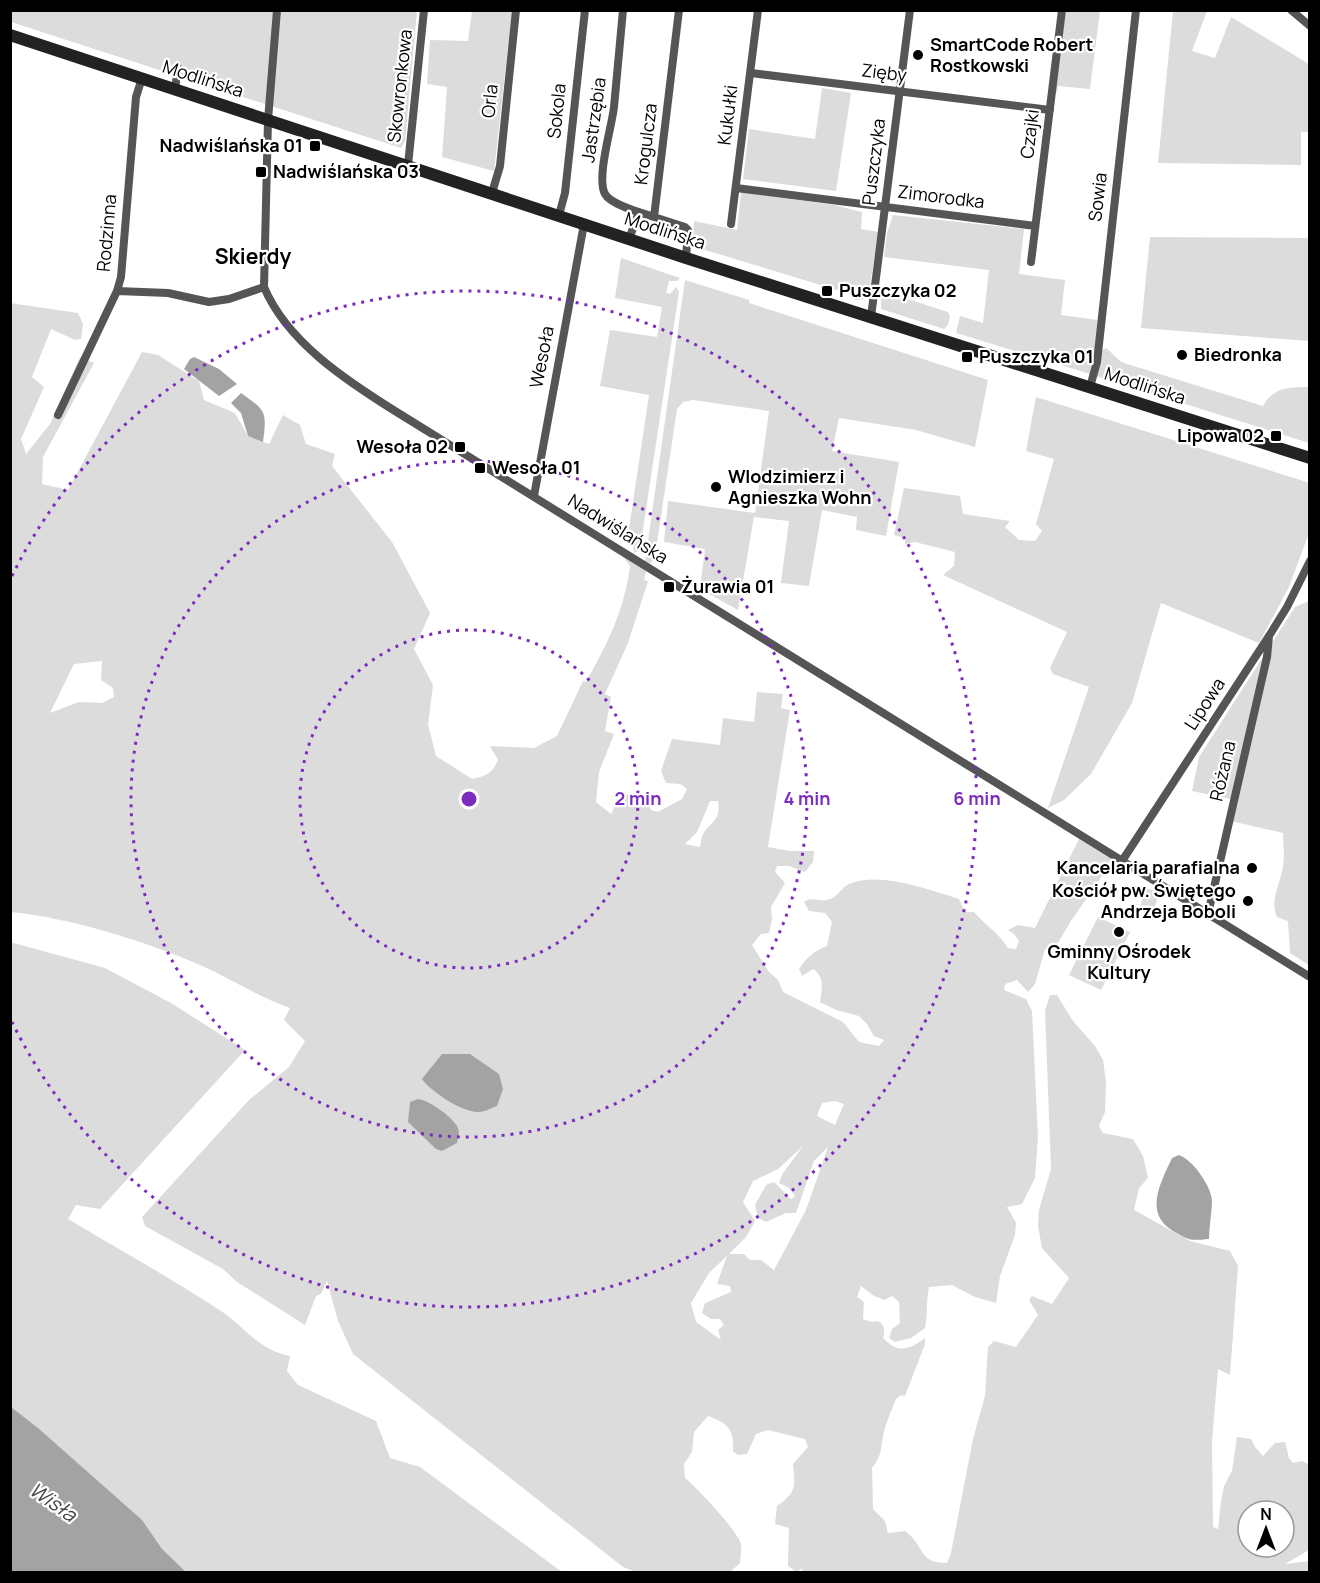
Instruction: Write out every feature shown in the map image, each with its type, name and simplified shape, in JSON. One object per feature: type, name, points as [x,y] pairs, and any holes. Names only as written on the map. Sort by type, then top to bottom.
[{"type":"main road","name":"Modlińska","points":[[10,35],[686,258],[1310,458]]},
{"type":"street","name":"Nadwiślańska","points":[[277,10],[268,120],[264,287],[276,311],[328,366],[347,381],[1310,977]]},
{"type":"street","name":"Skowronkowa","points":[[408,165],[424,10]]},
{"type":"street","name":"Orla","points":[[492,193],[500,166],[516,10]]},
{"type":"street","name":"Sokola","points":[[559,215],[565,193],[585,10]]},
{"type":"street","name":"Jastrzębia","points":[[623,10],[614,110],[603,168],[603,184],[605,194],[613,201],[654,217]]},
{"type":"street","name":"Krogulcza","points":[[654,217],[679,10]]},
{"type":"street","name":"Kukułki","points":[[731,224],[758,10]]},
{"type":"street","name":"Puszczyka","points":[[871,317],[910,10]]},
{"type":"street","name":"Czajki","points":[[1031,262],[1062,10]]},
{"type":"street","name":"Sowia","points":[[1090,387],[1097,362],[1136,10]]},
{"type":"street","points":[[1291,10],[1310,26]]},
{"type":"street","points":[[175,88],[178,68]]},
{"type":"street","name":"Zięby","points":[[750,73],[1050,110]]},
{"type":"street","name":"Rodzinna","points":[[58,415],[117,291],[121,277],[136,97],[142,78]]},
{"type":"street","name":"Zimorodka","points":[[736,188],[1035,226]]},
{"type":"street","points":[[629,238],[639,212]]},
{"type":"street","points":[[654,217],[688,230],[686,258]]},
{"type":"street","name":"Wesoła","points":[[534,496],[584,224]]},
{"type":"street","points":[[117,291],[168,293],[209,302],[229,299],[264,287]]},
{"type":"street","name":"Lipowa","points":[[1122,861],[1269,636],[1287,607],[1310,561]]},
{"type":"street","name":"Różana","points":[[1208,914],[1267,657],[1269,636]]},
{"type":"shaded area","points":[[11,10],[417,11],[405,141],[401,148],[11,22]]},
{"type":"shaded area","points":[[472,11],[512,11],[494,171],[442,157],[447,87],[427,84],[430,40],[468,41]]},
{"type":"shaded area","points":[[1066,11],[1100,11],[1090,89],[1058,86],[1055,92]]},
{"type":"shaded area","points":[[1173,11],[1207,11],[1192,51],[1215,58],[1231,17],[1309,64],[1309,132],[1301,132],[1301,165],[1158,163]]},
{"type":"shaded area","points":[[822,88],[851,93],[836,191],[743,179],[749,129],[815,139]]},
{"type":"shaded area","points":[[741,192],[834,205],[862,212],[861,229],[878,232],[868,299],[856,300],[847,293],[692,246],[694,221],[737,230]]},
{"type":"shaded area","points":[[893,215],[1024,229],[1019,274],[1065,280],[1061,315],[1098,320],[1094,363],[1090,374],[956,333],[960,316],[983,323],[989,270],[884,257],[887,233]]},
{"type":"shaded area","points":[[1150,237],[1309,238],[1309,341],[1141,328]]},
{"type":"shaded area","points":[[621,258],[680,278],[677,281],[669,281],[666,293],[670,294],[676,287],[679,292],[640,549],[634,553],[633,546],[627,542],[649,395],[600,386],[610,330],[657,337],[662,307],[615,298]]},
{"type":"shaded area","points":[[685,280],[988,380],[975,447],[916,430],[839,418],[832,451],[899,462],[886,536],[856,530],[857,517],[822,510],[809,586],[781,583],[789,521],[754,517],[738,610],[700,589],[705,549],[664,542],[668,501],[755,513],[769,411],[693,400],[683,402],[677,409],[655,556],[651,563],[645,562]]},
{"type":"shaded area","points":[[881,288],[886,292],[948,312],[950,317],[948,325],[944,329],[881,309]]},
{"type":"shaded area","points":[[10,303],[78,313],[83,324],[81,339],[75,340],[51,329],[32,377],[44,387],[21,439],[26,454],[50,424],[80,357],[94,363],[43,457],[42,484],[68,490],[142,352],[158,355],[199,381],[204,400],[235,413],[248,436],[269,444],[283,415],[300,425],[306,444],[335,454],[332,466],[392,542],[430,613],[414,649],[433,685],[428,725],[436,756],[472,779],[488,774],[496,765],[498,760],[490,746],[534,748],[557,736],[583,681],[586,682],[608,640],[624,598],[630,566],[624,558],[609,548],[644,569],[646,572],[644,580],[648,581],[628,643],[605,694],[611,697],[605,731],[614,734],[599,772],[596,802],[611,814],[620,795],[637,793],[647,799],[651,810],[658,812],[682,799],[687,789],[680,784],[666,783],[661,771],[672,739],[720,745],[723,718],[754,722],[757,692],[783,694],[781,708],[790,710],[768,847],[790,851],[814,851],[813,862],[805,872],[789,866],[777,866],[775,872],[785,883],[771,907],[772,920],[769,933],[761,934],[752,945],[769,972],[778,980],[783,992],[843,1022],[859,1042],[879,1046],[884,1040],[874,1036],[859,1016],[836,1010],[820,1002],[822,984],[817,972],[813,969],[802,976],[799,969],[811,955],[827,946],[832,922],[825,913],[809,911],[804,902],[810,899],[830,899],[849,884],[861,881],[904,883],[959,899],[965,912],[974,912],[1008,948],[1016,949],[1019,941],[1008,930],[1018,925],[1035,928],[1079,839],[1113,860],[1053,951],[1045,949],[1035,984],[1028,992],[1017,980],[1005,984],[1004,990],[1026,999],[1032,1011],[1038,1137],[1035,1178],[1022,1204],[1007,1207],[1016,1223],[1015,1235],[1000,1276],[996,1303],[975,1297],[952,1285],[929,1287],[925,1328],[911,1338],[895,1342],[889,1338],[892,1329],[900,1323],[899,1302],[892,1296],[884,1300],[874,1296],[861,1286],[857,1297],[864,1302],[863,1319],[878,1321],[882,1324],[883,1338],[888,1343],[904,1348],[925,1338],[925,1344],[905,1396],[901,1395],[896,1399],[891,1411],[879,1455],[872,1468],[873,1509],[885,1521],[888,1533],[905,1531],[926,1557],[947,1563],[951,1553],[973,1439],[985,1396],[988,1347],[994,1341],[1016,1347],[1038,1315],[1029,1300],[1032,1296],[1052,1304],[1069,1278],[1042,1248],[1038,1226],[1039,1210],[1051,1169],[1045,1011],[1050,995],[1057,995],[1073,1021],[1095,1046],[1103,1060],[1106,1082],[1105,1112],[1099,1126],[1103,1133],[1133,1139],[1143,1156],[1148,1178],[1139,1188],[1134,1210],[1190,1241],[1230,1251],[1238,1266],[1230,1375],[1218,1369],[1212,1442],[1213,1527],[1218,1529],[1224,1486],[1232,1471],[1237,1437],[1251,1439],[1263,1456],[1275,1443],[1285,1442],[1289,1458],[1293,1463],[1302,1461],[1310,1465],[1309,1550],[1296,1558],[1296,1499],[1236,1499],[1236,1559],[1294,1559],[1285,1564],[1309,1561],[1309,1572],[802,1572],[803,1568],[796,1572],[788,1566],[789,1528],[775,1524],[777,1506],[793,1488],[793,1464],[808,1447],[805,1439],[768,1430],[756,1434],[747,1454],[739,1455],[733,1452],[729,1428],[708,1416],[694,1432],[692,1452],[684,1464],[685,1478],[716,1510],[738,1538],[741,1544],[740,1563],[730,1572],[636,1572],[623,1567],[353,1354],[338,1321],[327,1281],[321,1294],[316,1296],[305,1325],[237,1282],[223,1269],[145,1226],[142,1217],[249,1100],[289,1067],[305,1041],[284,1020],[290,1008],[200,965],[156,947],[82,925],[11,912]],"holes":[[[102,661],[101,680],[113,688],[114,697],[102,703],[79,702],[50,713],[74,664]],[[710,801],[718,801],[716,819],[704,832],[700,847],[685,844],[697,832]],[[835,1101],[844,1104],[835,1125],[817,1116],[822,1103]],[[804,1145],[783,1173],[779,1183],[789,1188],[795,1196],[791,1199],[774,1182],[766,1185],[755,1205],[758,1218],[766,1222],[786,1213],[796,1213],[814,1161],[828,1147],[806,1210],[774,1270],[761,1260],[750,1260],[744,1254],[729,1254],[746,1237],[755,1221],[743,1202],[753,1181],[778,1169]],[[727,1256],[717,1284],[730,1286],[731,1292],[705,1303],[702,1313],[711,1319],[720,1319],[724,1325],[718,1330],[721,1340],[696,1322],[691,1303],[709,1273]]]},
{"type":"shaded area","points":[[1106,348],[1124,363],[1263,406],[1272,395],[1283,389],[1309,387],[1309,443],[1096,376],[1100,352]]},
{"type":"shaded area","points":[[1036,397],[1310,483],[1309,533],[1289,587],[1259,643],[1161,603],[1132,703],[1091,774],[1064,800],[1048,808],[1089,687],[1053,674],[1050,668],[1067,632],[943,575],[954,566],[955,552],[915,542],[905,544],[905,538],[894,535],[904,488],[960,496],[963,514],[1010,521],[1005,527],[1019,540],[1035,541],[1042,531],[1036,524],[1054,459],[1026,451]]},
{"type":"shaded area","points":[[1309,601],[1309,965],[1290,953],[1288,921],[1277,917],[1275,911],[1275,898],[1284,862],[1283,833],[1231,821],[1231,799],[1192,791],[1199,757],[1295,607]]},
{"type":"shaded area","points":[[1145,888],[1159,892],[1154,911],[1140,907]]},
{"type":"shaded area","points":[[1098,917],[1130,932],[1101,990],[1069,975]]},
{"type":"shaded area","points":[[10,942],[105,968],[171,1003],[245,1050],[100,1209],[76,1205],[68,1219],[218,1309],[259,1343],[278,1353],[290,1356],[287,1371],[298,1385],[376,1421],[390,1458],[420,1467],[562,1572],[186,1572],[11,1409]]},
{"type":"water","points":[[194,357],[219,369],[237,384],[219,396],[184,369]]},
{"type":"water","points":[[241,393],[256,404],[263,413],[265,424],[263,442],[248,436],[241,413],[231,403]]},
{"type":"water","points":[[442,1054],[470,1054],[499,1074],[503,1089],[497,1106],[481,1112],[464,1109],[439,1095],[426,1084],[422,1079]]},
{"type":"water","points":[[418,1099],[434,1106],[452,1119],[459,1130],[457,1143],[442,1151],[436,1149],[408,1122],[410,1102]]},
{"type":"water","points":[[1179,1155],[1195,1168],[1211,1194],[1209,1239],[1186,1238],[1164,1224],[1159,1215],[1157,1197],[1163,1177],[1172,1158]]},
{"type":"water","name":"Wisła","points":[[11,1407],[142,1520],[162,1549],[186,1572],[11,1572]]},
{"type":"place","name":"SmartCode Robert Rostkowski","points":[[918,55]]},
{"type":"place","name":"Nadwiślańska 01","points":[[315,146]]},
{"type":"place","name":"Nadwiślańska 03","points":[[261,172]]},
{"type":"place","name":"Puszczyka 02","points":[[827,291]]},
{"type":"place","name":"Biedronka","points":[[1182,355]]},
{"type":"place","name":"Puszczyka 01","points":[[967,357]]},
{"type":"place","name":"Lipowa 02","points":[[1276,436]]},
{"type":"place","name":"Wesoła 02","points":[[460,447]]},
{"type":"place","name":"Wesoła 01","points":[[480,468]]},
{"type":"place","name":"Wlodzimierz i Agnieszka Wohn","points":[[716,487]]},
{"type":"place","name":"Żurawia 01","points":[[669,587]]},
{"type":"place","name":"Kancelaria parafialna","points":[[1252,868]]},
{"type":"place","name":"Kościół pw. Świętego Andrzeja Boboli","points":[[1248,901]]},
{"type":"place","name":"Gminny Ośrodek Kultury","points":[[1119,932]]},
{"type":"district","name":"Skierdy","points":[[253,257]]}]
